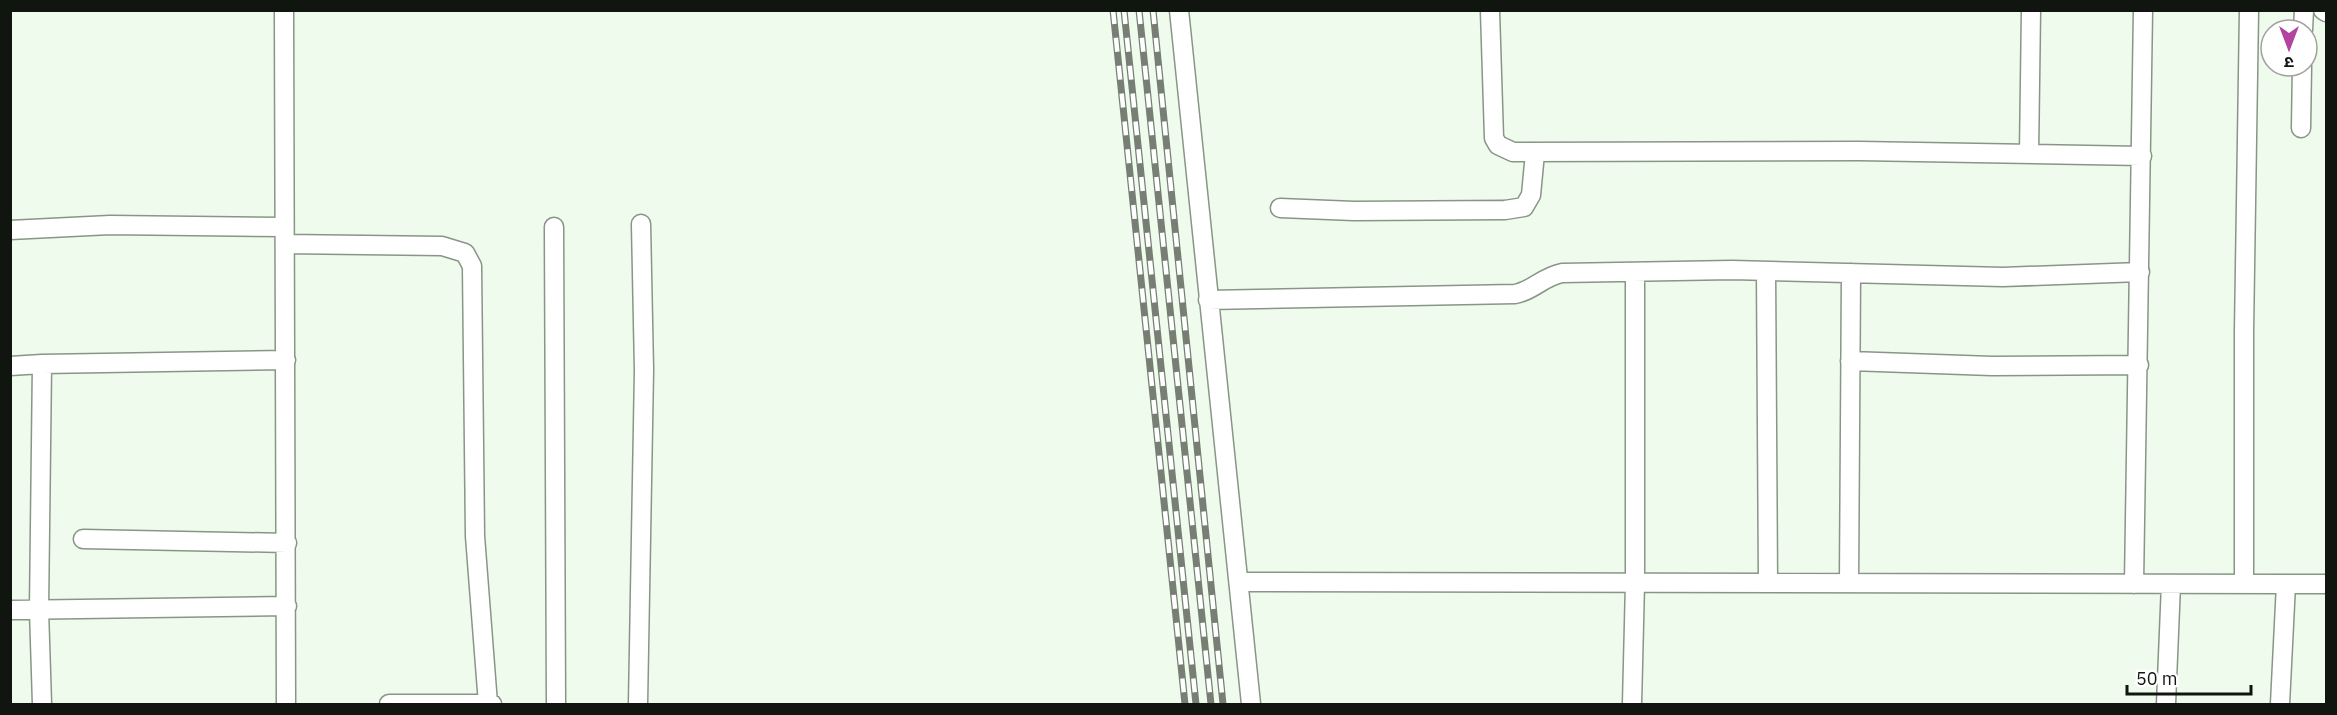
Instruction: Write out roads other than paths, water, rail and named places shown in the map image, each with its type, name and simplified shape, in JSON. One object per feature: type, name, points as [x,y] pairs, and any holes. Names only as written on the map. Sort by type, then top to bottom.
[{"type":"street","points":[[285,10],[286,705]]},
{"type":"street","points":[[1179,10],[1251,705]]},
{"type":"street","points":[[2029,154],[2031,10]]},
{"type":"street","points":[[2134,584],[2142,156],[2142,10]]},
{"type":"street","points":[[2244,584],[2244,332],[2249,10]]},
{"type":"street","points":[[1490,11],[1494,138],[1504,150],[1535,153],[1859,152],[2142,156]]},
{"type":"street","points":[[2301,128],[2302,78]]},
{"type":"street","points":[[1280,208],[1366,211],[1505,210],[1524,207],[1531,195],[1535,153]]},
{"type":"street","points":[[638,705],[644,370],[641,224]]},
{"type":"street","points":[[10,230],[110,225],[442,246],[465,254],[472,266],[475,536],[490,704],[388,705]]},
{"type":"street","points":[[554,227],[555,705]]},
{"type":"street","points":[[1208,300],[1515,294],[1522,293],[1550,275],[1635,272],[1766,271],[2003,277],[2140,272]]},
{"type":"street","points":[[1766,271],[1768,583]]},
{"type":"street","points":[[1632,705],[1635,583],[1635,272]]},
{"type":"street","points":[[1849,583],[1851,273]]},
{"type":"street","points":[[10,366],[286,360]]},
{"type":"street","points":[[1851,361],[1992,366],[2139,365]]},
{"type":"street","points":[[42,364],[39,610],[42,705]]},
{"type":"street","points":[[83,539],[287,543]]},
{"type":"street","points":[[1239,582],[2326,584]]},
{"type":"street","points":[[2166,705],[2171,584]]},
{"type":"street","points":[[2280,705],[2286,584]]},
{"type":"street","points":[[10,610],[286,606]]},
{"type":"railway","points":[[1113,10],[1185,704]]},
{"type":"railway","points":[[1124,10],[1196,704]]},
{"type":"railway","points":[[1139,10],[1211,704]]},
{"type":"railway","points":[[1153,10],[1223,704]]}]
